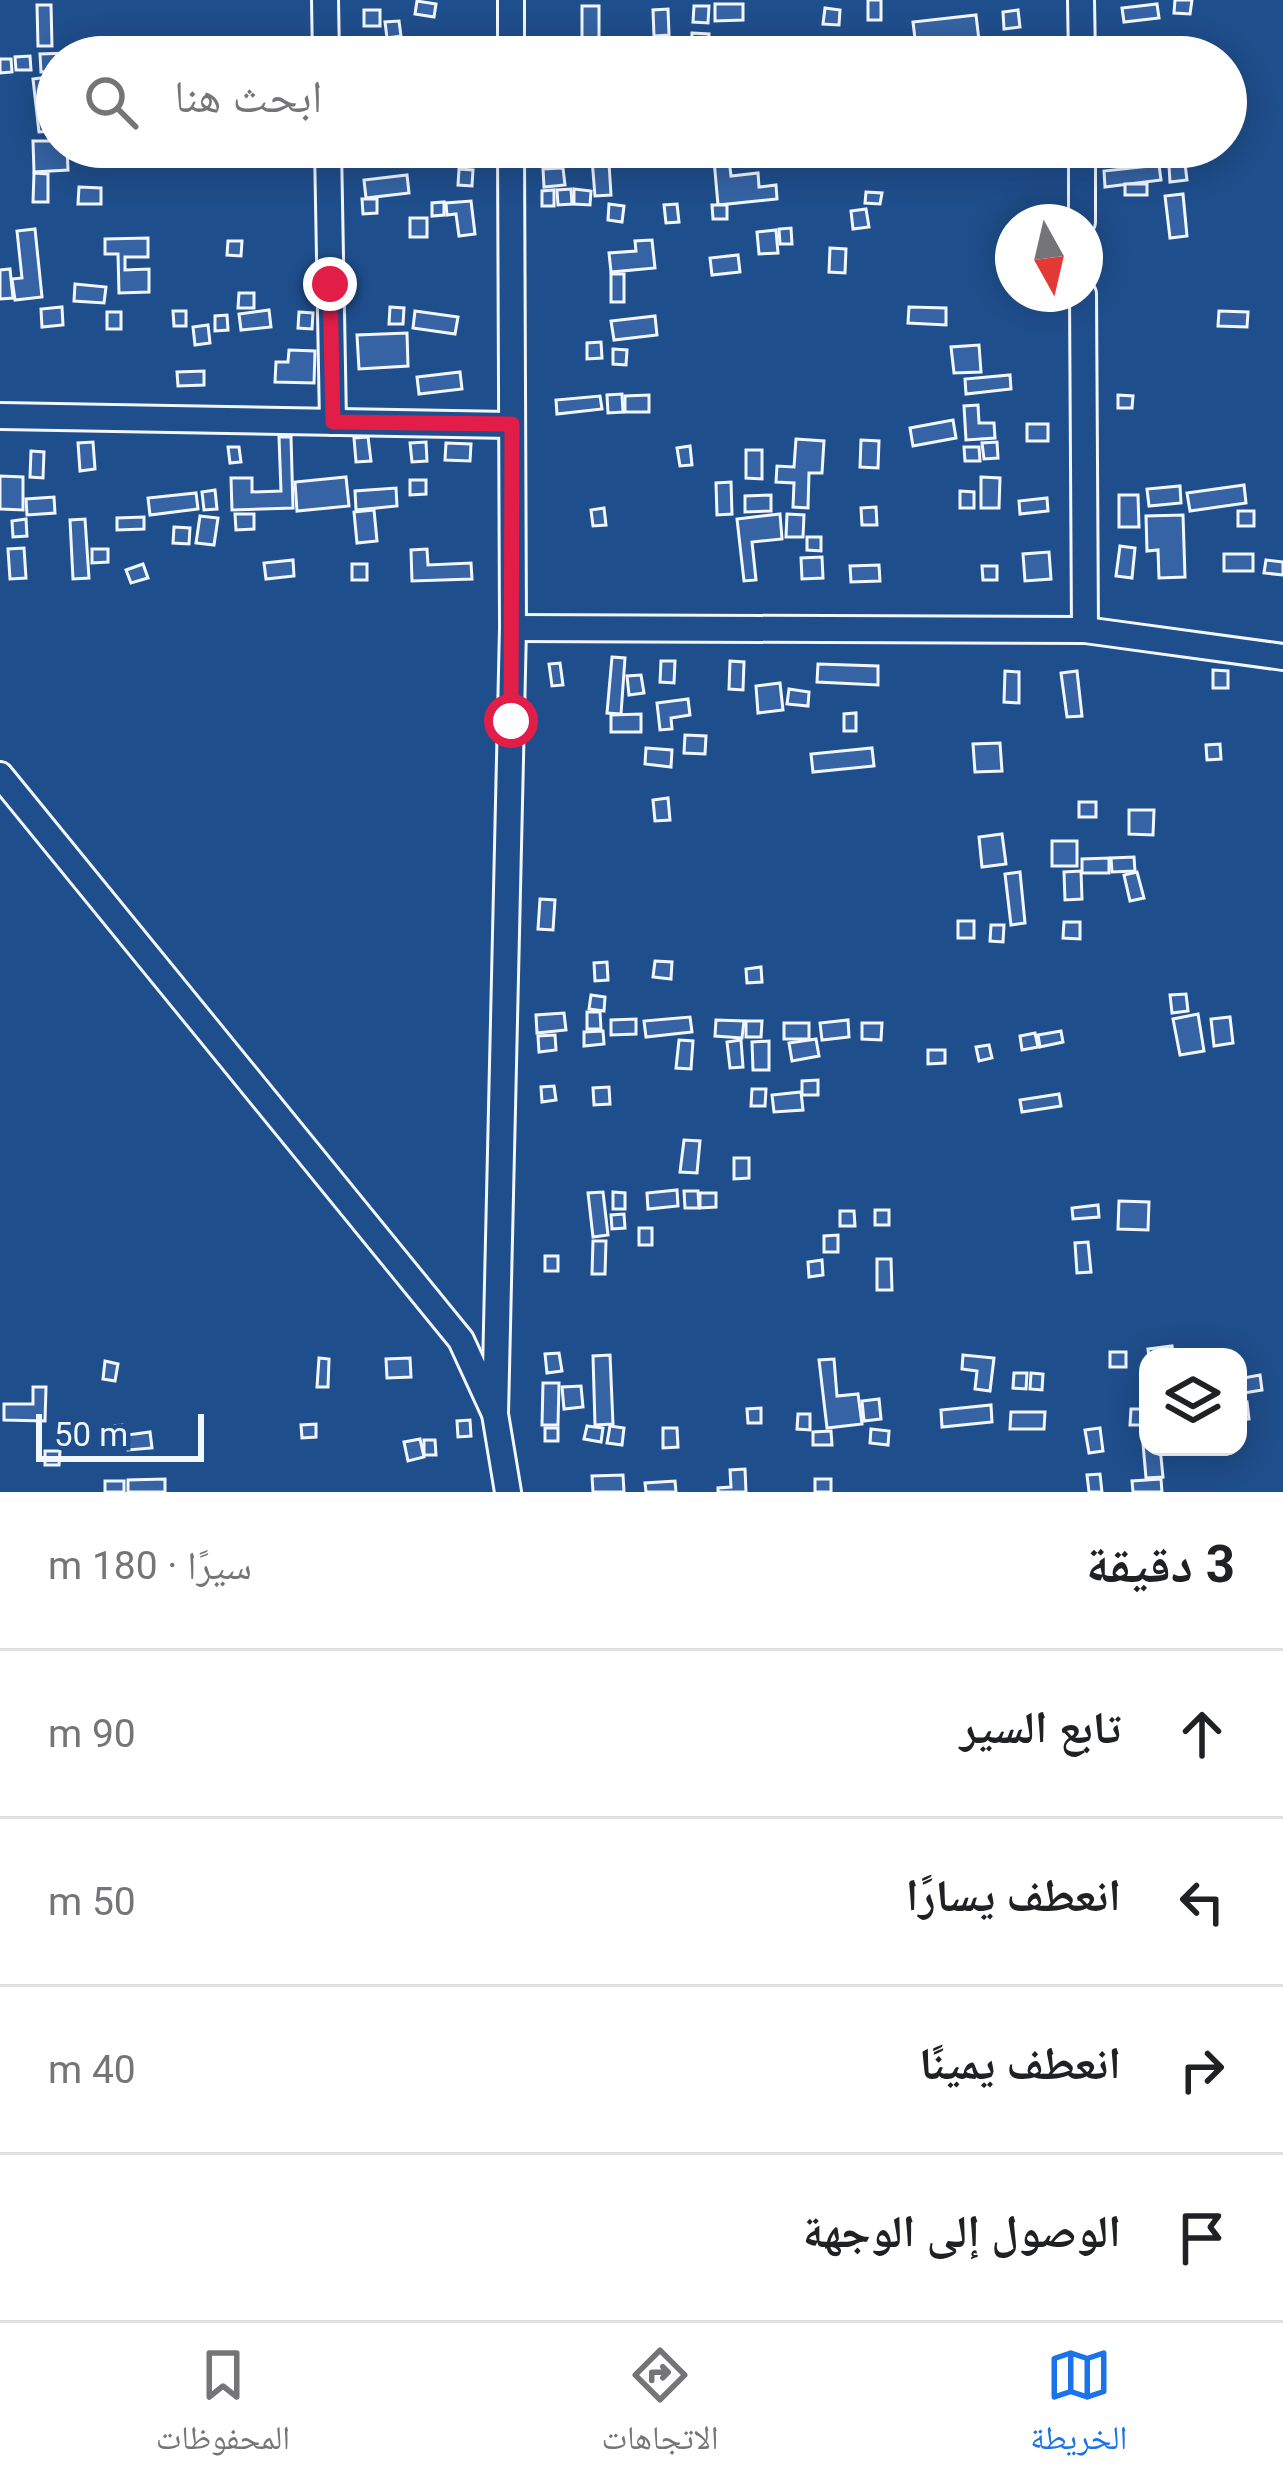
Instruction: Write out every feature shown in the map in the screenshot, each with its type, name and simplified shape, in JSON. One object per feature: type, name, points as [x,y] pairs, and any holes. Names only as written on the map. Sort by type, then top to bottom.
[{"type":"street","points":[[325,0],[326,36]]},
{"type":"street","points":[[511,0],[511,36]]},
{"type":"street","points":[[1081,0],[1082,36]]},
{"type":"street","points":[[328,168],[333,422]]},
{"type":"street","points":[[508,1492],[495,1414],[513,628],[511,168]]},
{"type":"street","points":[[1082,168],[1082,204]]},
{"type":"street","points":[[1083,312],[1084,631]]},
{"type":"street","points":[[0,416],[512,424]]},
{"type":"street","points":[[513,628],[1084,631],[1283,657]]},
{"type":"street","points":[[0,775],[461,1340],[495,1414]]},
{"type":"building","points":[[868,0],[881,0],[881,20],[868,20]]},
{"type":"building","points":[[1175,0],[1192,0],[1190,14],[1174,13]]},
{"type":"building","points":[[417,1],[436,4],[434,17],[415,14]]},
{"type":"building","points":[[715,4],[743,4],[743,20],[715,21]]},
{"type":"building","points":[[1157,4],[1159,18],[1124,22],[1122,8]]},
{"type":"building","points":[[37,5],[51,5],[52,36],[38,36]]},
{"type":"building","points":[[582,6],[599,6],[599,36],[582,36]]},
{"type":"building","points":[[694,6],[709,6],[708,23],[693,22]]},
{"type":"building","points":[[825,8],[840,10],[839,25],[823,24]]},
{"type":"building","points":[[668,9],[669,35],[654,36],[653,10]]},
{"type":"building","points":[[364,10],[380,10],[380,26],[364,26]]},
{"type":"building","points":[[1018,10],[1020,27],[1004,29],[1003,12]]},
{"type":"building","points":[[976,15],[978,36],[915,36],[913,22]]},
{"type":"building","points":[[399,21],[401,36],[387,36],[385,22]]},
{"type":"building","points":[[30,56],[31,70],[16,70],[15,57]]},
{"type":"building","points":[[0,59],[11,59],[12,72],[0,73]]},
{"type":"building","points":[[33,141],[36,168],[68,168],[68,170],[34,172]]},
{"type":"building","points":[[563,168],[565,185],[544,187],[543,169]]},
{"type":"building","points":[[593,168],[609,168],[611,195],[595,196]]},
{"type":"building","points":[[715,168],[730,168],[731,176],[758,173],[759,187],[776,185],[777,199],[718,205]]},
{"type":"building","points":[[1159,168],[1161,180],[1105,187],[1104,171]]},
{"type":"building","points":[[1169,168],[1186,168],[1187,180],[1170,182]]},
{"type":"building","points":[[459,169],[473,170],[472,186],[458,185]]},
{"type":"building","points":[[34,173],[48,174],[48,202],[33,202]]},
{"type":"building","points":[[407,175],[409,193],[366,198],[364,180]]},
{"type":"building","points":[[1125,184],[1147,184],[1147,195],[1125,195]]},
{"type":"building","points":[[79,187],[101,188],[101,204],[78,204]]},
{"type":"building","points":[[571,189],[572,204],[558,205],[557,190]]},
{"type":"building","points":[[574,189],[591,191],[590,205],[574,204]]},
{"type":"building","points":[[554,190],[554,206],[542,206],[542,191]]},
{"type":"building","points":[[866,192],[882,193],[880,204],[865,203]]},
{"type":"building","points":[[1183,194],[1187,236],[1170,238],[1165,196]]},
{"type":"building","points":[[362,199],[377,199],[377,213],[363,214]]},
{"type":"building","points":[[471,201],[475,234],[459,236],[456,214],[447,215],[446,203]]},
{"type":"building","points":[[444,202],[444,215],[432,216],[432,203]]},
{"type":"building","points":[[609,204],[624,206],[622,222],[608,220]]},
{"type":"building","points":[[677,204],[679,222],[666,223],[664,205]]},
{"type":"building","points":[[712,205],[727,205],[727,219],[713,219]]},
{"type":"building","points":[[866,209],[869,227],[853,229],[851,211]]},
{"type":"building","points":[[410,218],[427,218],[427,237],[410,237]]},
{"type":"building","points":[[791,228],[792,244],[780,244],[779,229]]},
{"type":"building","points":[[35,229],[42,297],[15,300],[12,279],[22,278],[17,231]]},
{"type":"building","points":[[776,230],[778,253],[759,254],[757,232]]},
{"type":"building","points":[[148,238],[148,257],[125,257],[125,270],[149,269],[149,292],[119,293],[118,254],[105,254],[105,239]]},
{"type":"building","points":[[652,240],[655,268],[611,272],[609,253],[636,251],[635,241]]},
{"type":"building","points":[[228,241],[242,241],[241,256],[227,255]]},
{"type":"building","points":[[830,248],[846,249],[845,273],[829,272]]},
{"type":"building","points":[[738,255],[740,272],[712,275],[710,258]]},
{"type":"building","points":[[10,269],[13,298],[0,299],[0,270]]},
{"type":"building","points":[[611,274],[624,274],[624,302],[611,302]]},
{"type":"building","points":[[75,284],[106,287],[104,303],[74,301]]},
{"type":"building","points":[[239,293],[254,293],[254,308],[238,308]]},
{"type":"building","points":[[62,307],[63,325],[42,327],[41,309]]},
{"type":"building","points":[[390,307],[404,308],[403,324],[389,324]]},
{"type":"building","points":[[909,307],[946,308],[946,325],[908,323]]},
{"type":"building","points":[[269,310],[271,327],[241,330],[239,314]]},
{"type":"building","points":[[173,311],[186,311],[186,326],[174,326]]},
{"type":"building","points":[[415,311],[458,317],[455,334],[413,328]]},
{"type":"building","points":[[1219,311],[1248,312],[1247,327],[1218,326]]},
{"type":"building","points":[[107,312],[121,312],[121,329],[107,329]]},
{"type":"building","points":[[299,312],[313,313],[312,329],[298,328]]},
{"type":"building","points":[[227,315],[228,330],[215,331],[215,316]]},
{"type":"building","points":[[655,316],[657,335],[614,340],[611,321]]},
{"type":"building","points":[[208,325],[210,343],[195,345],[193,327]]},
{"type":"building","points":[[407,333],[408,366],[359,369],[357,335]]},
{"type":"building","points":[[601,342],[602,358],[587,359],[587,343]]},
{"type":"building","points":[[979,345],[981,372],[954,373],[951,347]]},
{"type":"building","points":[[613,349],[627,350],[626,365],[613,364]]},
{"type":"building","points":[[289,350],[315,351],[314,383],[275,382],[276,362],[288,362]]},
{"type":"building","points":[[204,371],[204,385],[178,386],[177,372]]},
{"type":"building","points":[[460,372],[462,389],[419,394],[417,377]]},
{"type":"building","points":[[1010,375],[1011,389],[966,394],[965,379]]},
{"type":"building","points":[[622,394],[623,412],[608,413],[607,395]]},
{"type":"building","points":[[649,395],[649,412],[625,412],[625,396]]},
{"type":"building","points":[[1118,395],[1133,396],[1132,408],[1118,408]]},
{"type":"building","points":[[600,396],[602,409],[557,414],[556,400]]},
{"type":"building","points":[[978,405],[979,423],[994,423],[995,438],[966,440],[964,406]]},
{"type":"building","points":[[953,420],[956,438],[913,446],[910,428]]},
{"type":"building","points":[[1027,424],[1048,424],[1048,441],[1027,441]]},
{"type":"building","points":[[279,437],[291,437],[293,508],[232,510],[231,478],[252,478],[252,492],[281,491]]},
{"type":"building","points":[[368,437],[371,461],[356,462],[354,438]]},
{"type":"building","points":[[796,439],[824,441],[822,473],[809,473],[808,508],[793,507],[794,483],[776,482],[777,466],[794,467]]},
{"type":"building","points":[[861,440],[879,441],[878,468],[860,467]]},
{"type":"building","points":[[93,442],[95,469],[80,471],[78,443]]},
{"type":"building","points":[[426,442],[427,461],[412,462],[410,443]]},
{"type":"building","points":[[997,442],[998,458],[984,459],[982,443]]},
{"type":"building","points":[[446,443],[471,444],[470,461],[445,460]]},
{"type":"building","points":[[690,446],[692,465],[680,466],[677,448]]},
{"type":"building","points":[[228,447],[239,447],[241,462],[230,463]]},
{"type":"building","points":[[964,447],[979,447],[980,461],[965,461]]},
{"type":"building","points":[[746,450],[762,450],[762,479],[746,478]]},
{"type":"building","points":[[31,451],[44,452],[43,478],[30,477]]},
{"type":"building","points":[[0,476],[23,477],[23,510],[0,509]]},
{"type":"building","points":[[346,477],[349,506],[297,511],[295,482]]},
{"type":"building","points":[[981,477],[1000,478],[999,508],[981,508]]},
{"type":"building","points":[[410,480],[426,480],[426,494],[410,495]]},
{"type":"building","points":[[731,482],[732,514],[717,515],[716,483]]},
{"type":"building","points":[[1244,485],[1246,503],[1190,511],[1187,493]]},
{"type":"building","points":[[1180,486],[1181,503],[1149,506],[1147,489]]},
{"type":"building","points":[[396,488],[397,506],[356,510],[355,491]]},
{"type":"building","points":[[215,490],[217,509],[204,510],[202,492]]},
{"type":"building","points":[[960,491],[974,492],[974,508],[960,508]]},
{"type":"building","points":[[196,493],[198,509],[150,515],[148,498]]},
{"type":"building","points":[[771,495],[771,511],[745,512],[745,496]]},
{"type":"building","points":[[1119,495],[1138,495],[1139,527],[1119,527]]},
{"type":"building","points":[[54,497],[55,513],[27,515],[26,499]]},
{"type":"building","points":[[1047,498],[1048,511],[1020,514],[1019,501]]},
{"type":"building","points":[[876,507],[877,525],[862,525],[861,508]]},
{"type":"building","points":[[604,508],[606,525],[593,526],[591,510]]},
{"type":"building","points":[[374,510],[377,541],[357,543],[354,512]]},
{"type":"building","points":[[1238,511],[1254,511],[1254,526],[1238,526]]},
{"type":"building","points":[[235,514],[254,514],[254,529],[236,530]]},
{"type":"building","points":[[780,514],[782,539],[752,542],[756,580],[744,581],[737,519]]},
{"type":"building","points":[[787,514],[804,515],[803,537],[786,537]]},
{"type":"building","points":[[1183,515],[1185,577],[1159,578],[1158,550],[1147,551],[1146,516]]},
{"type":"building","points":[[200,516],[218,518],[214,545],[196,543]]},
{"type":"building","points":[[144,517],[144,529],[117,530],[117,518]]},
{"type":"building","points":[[26,519],[27,536],[13,537],[12,521]]},
{"type":"building","points":[[85,519],[89,578],[73,579],[70,520]]},
{"type":"building","points":[[174,527],[190,528],[189,544],[173,543]]},
{"type":"building","points":[[807,537],[821,537],[821,551],[807,550]]},
{"type":"building","points":[[1120,546],[1135,548],[1132,578],[1116,576]]},
{"type":"building","points":[[24,548],[26,578],[10,579],[8,549]]},
{"type":"building","points":[[92,549],[108,549],[108,562],[92,563]]},
{"type":"building","points":[[427,549],[428,565],[471,563],[472,579],[412,581],[411,550]]},
{"type":"building","points":[[1049,552],[1051,579],[1025,581],[1023,554]]},
{"type":"building","points":[[1224,554],[1253,554],[1253,571],[1224,571]]},
{"type":"building","points":[[822,557],[823,578],[802,579],[801,558]]},
{"type":"building","points":[[293,560],[294,576],[266,579],[264,563]]},
{"type":"building","points":[[1266,560],[1283,562],[1283,575],[1264,573]]},
{"type":"building","points":[[143,564],[148,578],[131,583],[126,570]]},
{"type":"building","points":[[352,564],[367,564],[367,580],[352,580]]},
{"type":"building","points":[[879,565],[880,581],[851,582],[850,566]]},
{"type":"building","points":[[982,566],[997,566],[997,580],[983,580]]},
{"type":"building","points":[[612,657],[625,658],[621,714],[607,713]]},
{"type":"building","points":[[661,661],[675,661],[674,683],[660,682]]},
{"type":"building","points":[[730,661],[744,662],[743,690],[729,689]]},
{"type":"building","points":[[560,663],[563,685],[552,686],[549,664]]},
{"type":"building","points":[[818,664],[878,666],[878,685],[817,682]]},
{"type":"building","points":[[1213,670],[1228,671],[1228,688],[1213,688]]},
{"type":"building","points":[[1005,671],[1019,672],[1019,703],[1004,702]]},
{"type":"building","points":[[1077,671],[1082,716],[1067,717],[1061,673]]},
{"type":"building","points":[[641,675],[644,693],[629,695],[627,676]]},
{"type":"building","points":[[780,683],[783,710],[758,713],[756,686]]},
{"type":"building","points":[[789,689],[809,692],[808,706],[787,704]]},
{"type":"building","points":[[688,699],[690,715],[671,718],[672,729],[660,730],[657,703]]},
{"type":"building","points":[[856,713],[856,731],[844,731],[844,714]]},
{"type":"building","points":[[641,714],[641,732],[611,732],[611,715]]},
{"type":"building","points":[[685,735],[706,736],[705,754],[684,753]]},
{"type":"building","points":[[1000,743],[1002,771],[975,772],[973,744]]},
{"type":"building","points":[[1220,744],[1221,759],[1207,760],[1206,745]]},
{"type":"building","points":[[646,748],[672,750],[671,767],[645,764]]},
{"type":"building","points":[[872,748],[874,766],[813,772],[811,754]]},
{"type":"building","points":[[668,798],[670,820],[655,821],[653,800]]},
{"type":"building","points":[[1079,802],[1096,802],[1096,817],[1079,817]]},
{"type":"building","points":[[1129,810],[1154,810],[1153,835],[1129,834]]},
{"type":"building","points":[[1002,834],[1006,864],[982,867],[979,837]]},
{"type":"building","points":[[1052,841],[1077,841],[1077,866],[1052,866]]},
{"type":"building","points":[[1134,857],[1135,871],[1112,872],[1111,858]]},
{"type":"building","points":[[1109,858],[1109,873],[1082,873],[1082,859]]},
{"type":"building","points":[[1081,871],[1082,899],[1065,900],[1064,872]]},
{"type":"building","points":[[1020,872],[1025,923],[1011,925],[1005,874]]},
{"type":"building","points":[[1137,872],[1144,898],[1130,901],[1124,875]]},
{"type":"building","points":[[540,899],[555,900],[553,930],[538,929]]},
{"type":"building","points":[[958,921],[974,921],[974,938],[958,938]]},
{"type":"building","points":[[1064,922],[1080,922],[1080,939],[1063,938]]},
{"type":"building","points":[[991,925],[1004,925],[1003,942],[990,941]]},
{"type":"building","points":[[655,961],[672,962],[671,979],[653,977]]},
{"type":"building","points":[[607,962],[608,980],[595,981],[594,963]]},
{"type":"building","points":[[761,967],[762,982],[747,983],[746,969]]},
{"type":"building","points":[[1186,994],[1188,1011],[1172,1013],[1170,995]]},
{"type":"building","points":[[591,995],[605,997],[604,1011],[589,1009]]},
{"type":"building","points":[[587,1012],[600,1012],[601,1029],[587,1029]]},
{"type":"building","points":[[564,1013],[566,1030],[537,1033],[536,1015]]},
{"type":"building","points":[[1198,1014],[1204,1051],[1180,1055],[1173,1019]]},
{"type":"building","points":[[690,1017],[692,1032],[646,1037],[644,1021]]},
{"type":"building","points":[[1230,1017],[1233,1043],[1214,1046],[1211,1019]]},
{"type":"building","points":[[636,1019],[636,1034],[611,1035],[611,1020]]},
{"type":"building","points":[[716,1020],[744,1021],[742,1038],[715,1036]]},
{"type":"building","points":[[848,1020],[849,1037],[822,1040],[820,1023]]},
{"type":"building","points":[[746,1021],[762,1021],[761,1037],[746,1037]]},
{"type":"building","points":[[784,1023],[809,1023],[809,1039],[784,1039]]},
{"type":"building","points":[[862,1023],[882,1023],[881,1040],[862,1039]]},
{"type":"building","points":[[603,1031],[604,1044],[584,1046],[584,1032]]},
{"type":"building","points":[[1061,1031],[1063,1042],[1040,1047],[1038,1035]]},
{"type":"building","points":[[1035,1033],[1038,1047],[1022,1050],[1020,1036]]},
{"type":"building","points":[[555,1035],[556,1050],[539,1052],[538,1036]]},
{"type":"building","points":[[816,1039],[819,1056],[792,1061],[789,1043]]},
{"type":"building","points":[[679,1040],[693,1041],[691,1069],[676,1068]]},
{"type":"building","points":[[741,1040],[743,1067],[730,1068],[727,1042]]},
{"type":"building","points":[[769,1041],[769,1070],[753,1070],[752,1042]]},
{"type":"building","points":[[989,1045],[992,1058],[979,1061],[976,1047]]},
{"type":"building","points":[[928,1050],[945,1050],[945,1063],[928,1064]]},
{"type":"building","points":[[818,1080],[818,1095],[802,1095],[802,1081]]},
{"type":"building","points":[[554,1086],[556,1100],[542,1102],[541,1087]]},
{"type":"building","points":[[609,1087],[610,1104],[594,1105],[593,1088]]},
{"type":"building","points":[[752,1089],[766,1089],[765,1106],[751,1106]]},
{"type":"building","points":[[801,1092],[803,1110],[774,1112],[772,1095]]},
{"type":"building","points":[[1059,1094],[1061,1106],[1022,1112],[1020,1100]]},
{"type":"building","points":[[684,1140],[700,1141],[697,1173],[680,1172]]},
{"type":"building","points":[[734,1158],[749,1158],[749,1178],[734,1179]]},
{"type":"building","points":[[677,1190],[678,1206],[648,1209],[647,1193]]},
{"type":"building","points":[[684,1191],[698,1191],[699,1208],[685,1208]]},
{"type":"building","points":[[603,1192],[608,1235],[593,1237],[588,1193]]},
{"type":"building","points":[[613,1192],[625,1193],[625,1209],[613,1209]]},
{"type":"building","points":[[700,1193],[716,1193],[716,1207],[700,1208]]},
{"type":"building","points":[[1119,1201],[1149,1202],[1148,1230],[1118,1229]]},
{"type":"building","points":[[1098,1205],[1099,1217],[1073,1219],[1072,1208]]},
{"type":"building","points":[[875,1210],[889,1210],[889,1225],[875,1225]]},
{"type":"building","points":[[840,1211],[854,1211],[855,1226],[840,1226]]},
{"type":"building","points":[[624,1214],[625,1228],[612,1229],[611,1215]]},
{"type":"building","points":[[639,1228],[652,1228],[652,1245],[639,1245]]},
{"type":"building","points":[[838,1235],[838,1252],[824,1252],[824,1236]]},
{"type":"building","points":[[593,1241],[606,1241],[605,1274],[592,1274]]},
{"type":"building","points":[[1088,1242],[1091,1272],[1077,1273],[1075,1243]]},
{"type":"building","points":[[545,1256],[558,1256],[558,1271],[545,1271]]},
{"type":"building","points":[[877,1259],[891,1259],[892,1290],[877,1290]]},
{"type":"building","points":[[822,1260],[823,1275],[809,1277],[808,1262]]},
{"type":"building","points":[[1110,1352],[1126,1352],[1126,1367],[1110,1367]]},
{"type":"building","points":[[559,1353],[562,1371],[547,1373],[545,1354]]},
{"type":"building","points":[[610,1355],[613,1424],[595,1425],[593,1356]]},
{"type":"building","points":[[963,1355],[994,1358],[990,1391],[975,1389],[977,1371],[962,1369]]},
{"type":"building","points":[[319,1358],[329,1359],[328,1387],[317,1387]]},
{"type":"building","points":[[410,1358],[411,1377],[387,1378],[386,1359]]},
{"type":"building","points":[[834,1359],[837,1396],[858,1394],[862,1424],[827,1428],[819,1360]]},
{"type":"building","points":[[105,1361],[118,1364],[115,1381],[103,1379]]},
{"type":"building","points":[[1014,1373],[1027,1373],[1026,1389],[1013,1388]]},
{"type":"building","points":[[1031,1373],[1043,1374],[1042,1390],[1030,1389]]},
{"type":"building","points":[[1260,1375],[1262,1390],[1247,1392],[1247,1377]]},
{"type":"building","points":[[543,1383],[559,1383],[558,1425],[542,1425]]},
{"type":"building","points":[[581,1386],[583,1407],[564,1409],[562,1387]]},
{"type":"building","points":[[33,1387],[46,1387],[45,1421],[4,1420],[4,1404],[33,1404]]},
{"type":"building","points":[[879,1399],[881,1419],[864,1421],[862,1401]]},
{"type":"building","points":[[991,1405],[992,1422],[942,1427],[941,1410]]},
{"type":"building","points":[[761,1408],[761,1423],[748,1423],[747,1409]]},
{"type":"building","points":[[1131,1409],[1139,1409],[1139,1425],[1130,1425]]},
{"type":"building","points":[[1011,1412],[1045,1412],[1044,1429],[1010,1429]]},
{"type":"building","points":[[798,1414],[810,1414],[810,1430],[797,1429]]},
{"type":"building","points":[[470,1420],[471,1436],[458,1437],[457,1421]]},
{"type":"building","points":[[316,1424],[316,1437],[302,1438],[301,1425]]},
{"type":"building","points":[[122,1425],[124,1443],[112,1445],[110,1426]]},
{"type":"building","points":[[587,1426],[603,1428],[601,1442],[584,1439]]},
{"type":"building","points":[[610,1426],[624,1428],[622,1445],[607,1443]]},
{"type":"building","points":[[545,1428],[558,1428],[558,1441],[545,1441]]},
{"type":"building","points":[[663,1428],[677,1428],[678,1447],[663,1448]]},
{"type":"building","points":[[1100,1428],[1103,1451],[1089,1453],[1085,1430]]},
{"type":"building","points":[[871,1429],[889,1431],[888,1445],[870,1443]]},
{"type":"building","points":[[831,1431],[832,1445],[813,1445],[813,1432]]},
{"type":"building","points":[[150,1432],[152,1448],[128,1450],[127,1435]]},
{"type":"building","points":[[420,1439],[424,1457],[408,1461],[404,1442]]},
{"type":"building","points":[[424,1440],[435,1440],[436,1455],[424,1455]]},
{"type":"building","points":[[45,1451],[60,1451],[59,1465],[45,1465]]},
{"type":"building","points":[[1144,1456],[1161,1456],[1163,1477],[1146,1478]]},
{"type":"building","points":[[745,1469],[746,1492],[718,1492],[718,1488],[731,1487],[730,1470]]},
{"type":"building","points":[[1100,1474],[1102,1492],[1089,1492],[1087,1475]]},
{"type":"building","points":[[623,1475],[624,1492],[593,1492],[592,1476]]},
{"type":"building","points":[[165,1479],[165,1492],[128,1492],[128,1480]]},
{"type":"building","points":[[815,1479],[831,1479],[831,1492],[815,1492]]},
{"type":"building","points":[[1161,1479],[1162,1492],[1133,1492],[1132,1481]]},
{"type":"building","points":[[105,1481],[124,1481],[124,1492],[105,1492]]},
{"type":"building","points":[[675,1481],[676,1492],[646,1492],[645,1483]]},
{"type":"route","points":[[330,284],[333,422],[512,424],[511,721]]}]
